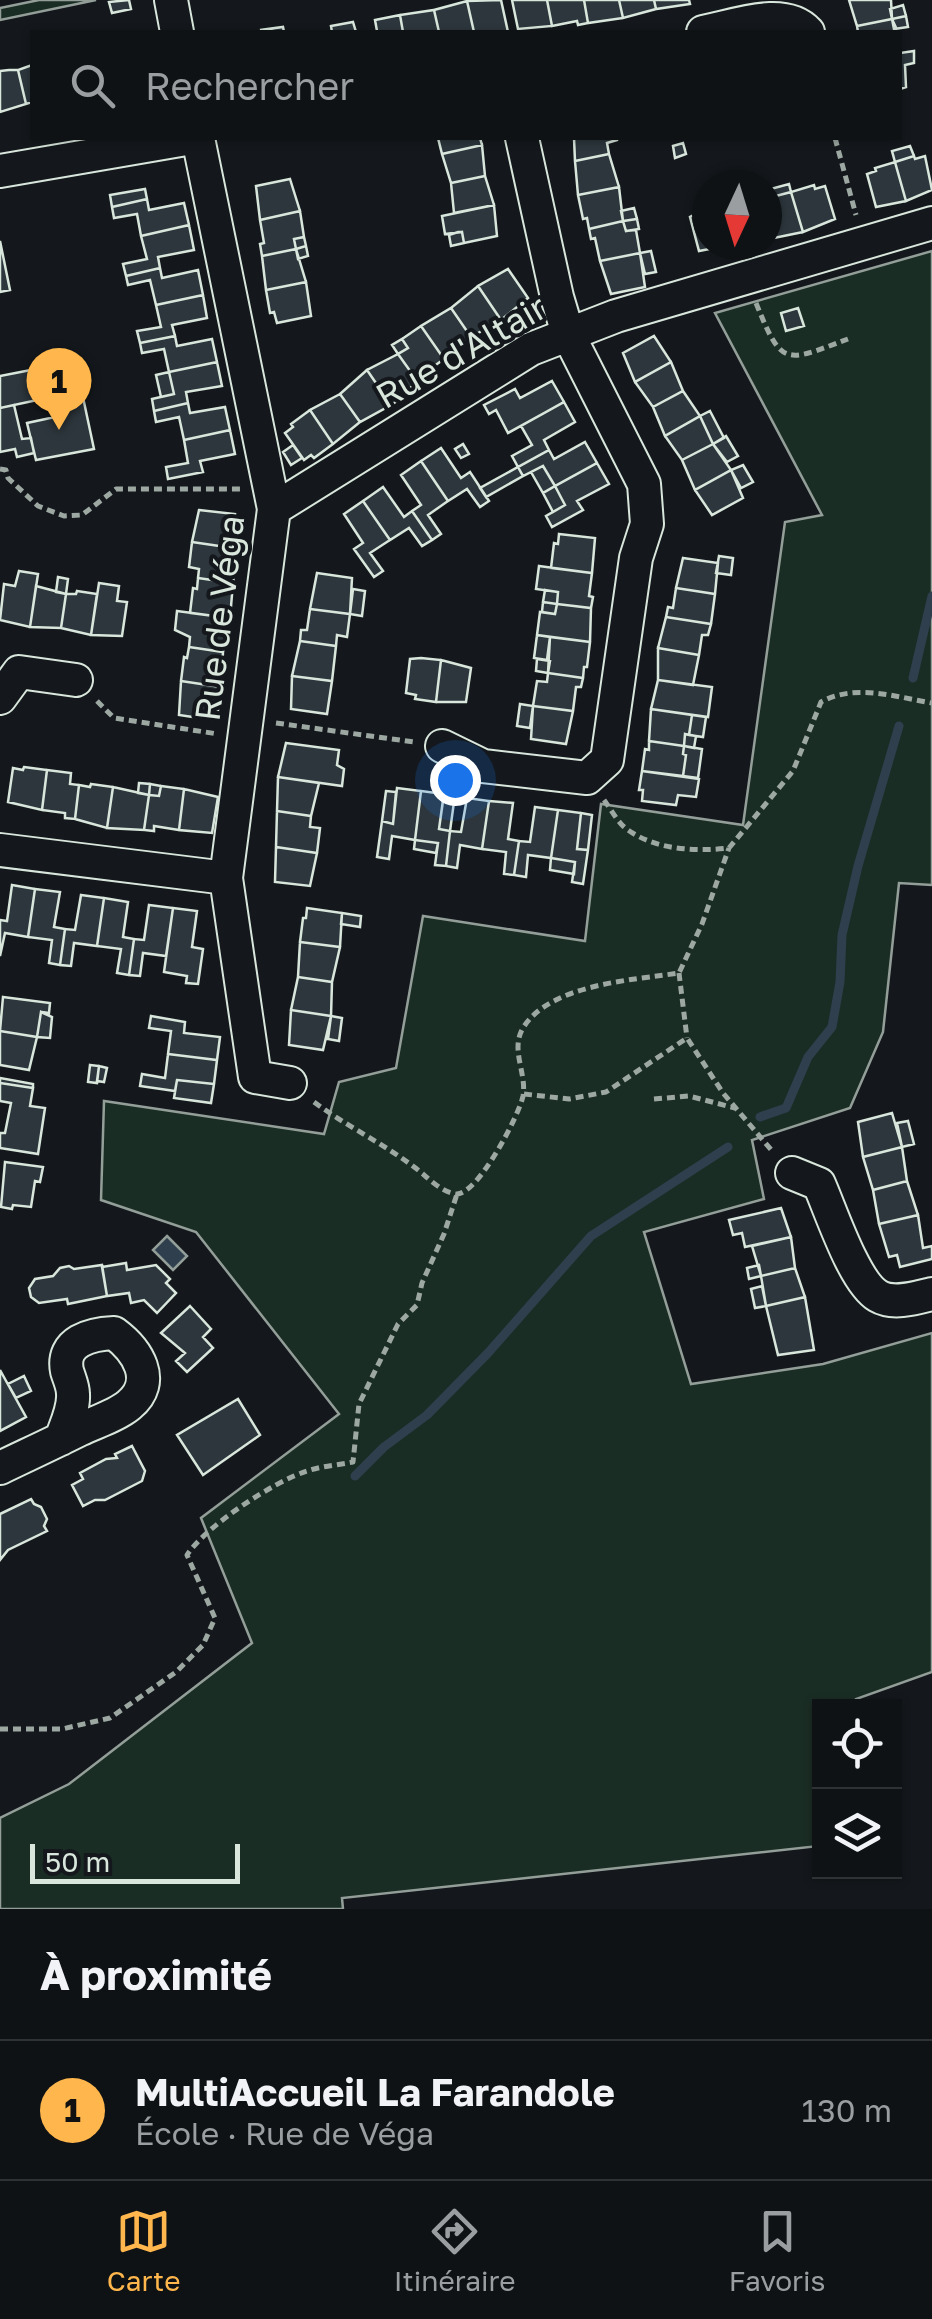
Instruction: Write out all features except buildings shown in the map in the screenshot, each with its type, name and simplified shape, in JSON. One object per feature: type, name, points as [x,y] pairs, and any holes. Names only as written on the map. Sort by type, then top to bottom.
[{"type":"street","points":[[171,0],[177,30]]},
{"type":"street","points":[[713,30],[767,20],[791,20],[805,30]]},
{"type":"street","points":[[0,171],[183,140]]},
{"type":"street","name":"Rue de Véga","points":[[195,140],[272,499],[226,878],[255,1076],[290,1083]]},
{"type":"street","points":[[442,746],[482,766],[587,778],[607,760],[636,558],[647,524],[644,484],[568,334],[522,140]]},
{"type":"street","name":"Rue d'Altair","points":[[272,499],[532,349],[616,316],[932,222]]},
{"type":"street","points":[[0,698],[19,672],[76,680]]},
{"type":"street","points":[[0,850],[226,878]]},
{"type":"street","points":[[792,1172],[819,1184],[861,1278],[877,1296],[896,1301],[932,1294]]},
{"type":"street","points":[[0,1468],[61,1440]]},
{"type":"path","points":[[836,140],[864,242]]},
{"type":"path","points":[[745,277],[774,347],[790,356],[848,339]]},
{"type":"path","points":[[0,469],[6,470],[8,478],[38,506],[64,516],[82,515],[116,489],[272,499]]},
{"type":"path","points":[[76,680],[114,718],[442,746]]},
{"type":"path","points":[[792,1172],[724,1094],[687,1038],[679,972],[702,924],[729,848],[793,771],[820,702],[835,694],[861,691],[932,704]]},
{"type":"path","points":[[587,778],[625,827],[637,833],[661,844],[699,852],[729,848]]},
{"type":"path","points":[[290,1083],[322,1108],[399,1154],[439,1188],[457,1194],[468,1191],[501,1145],[524,1094],[517,1044],[524,1026],[554,1000],[593,986],[679,972]]},
{"type":"path","points":[[524,1094],[569,1099],[606,1092],[687,1038]]},
{"type":"path","points":[[654,1100],[689,1096],[732,1106],[746,1116]]},
{"type":"path","points":[[0,1729],[62,1730],[110,1718],[176,1672],[203,1645],[216,1618],[187,1555],[198,1538],[253,1499],[306,1471],[353,1462],[359,1404],[398,1324],[417,1305],[457,1194]]},
{"type":"green space","points":[[39,0],[96,0],[0,20],[0,8]]},
{"type":"green space","points":[[932,251],[932,885],[899,883],[883,1032],[850,1108],[752,1140],[764,1199],[644,1232],[691,1384],[823,1364],[932,1333],[932,1672],[856,1699],[812,1699],[812,1847],[342,1898],[343,1909],[0,1909],[0,1818],[69,1784],[252,1643],[201,1518],[339,1414],[196,1232],[101,1200],[104,1101],[324,1134],[339,1082],[396,1068],[423,916],[585,941],[601,804],[743,825],[785,522],[822,515],[715,313]]},
{"type":"water","points":[[167,1236],[187,1256],[173,1270],[153,1250]]},
{"type":"waterway","points":[[913,678],[932,596]]},
{"type":"waterway","points":[[760,1117],[786,1108],[808,1057],[832,1027],[840,982],[842,935],[899,726]]},
{"type":"waterway","points":[[355,1476],[384,1447],[427,1415],[488,1353],[591,1236],[728,1147]]},
{"type":"place","name":"MultiAccueil La Farandole","points":[[59,430]]}]
